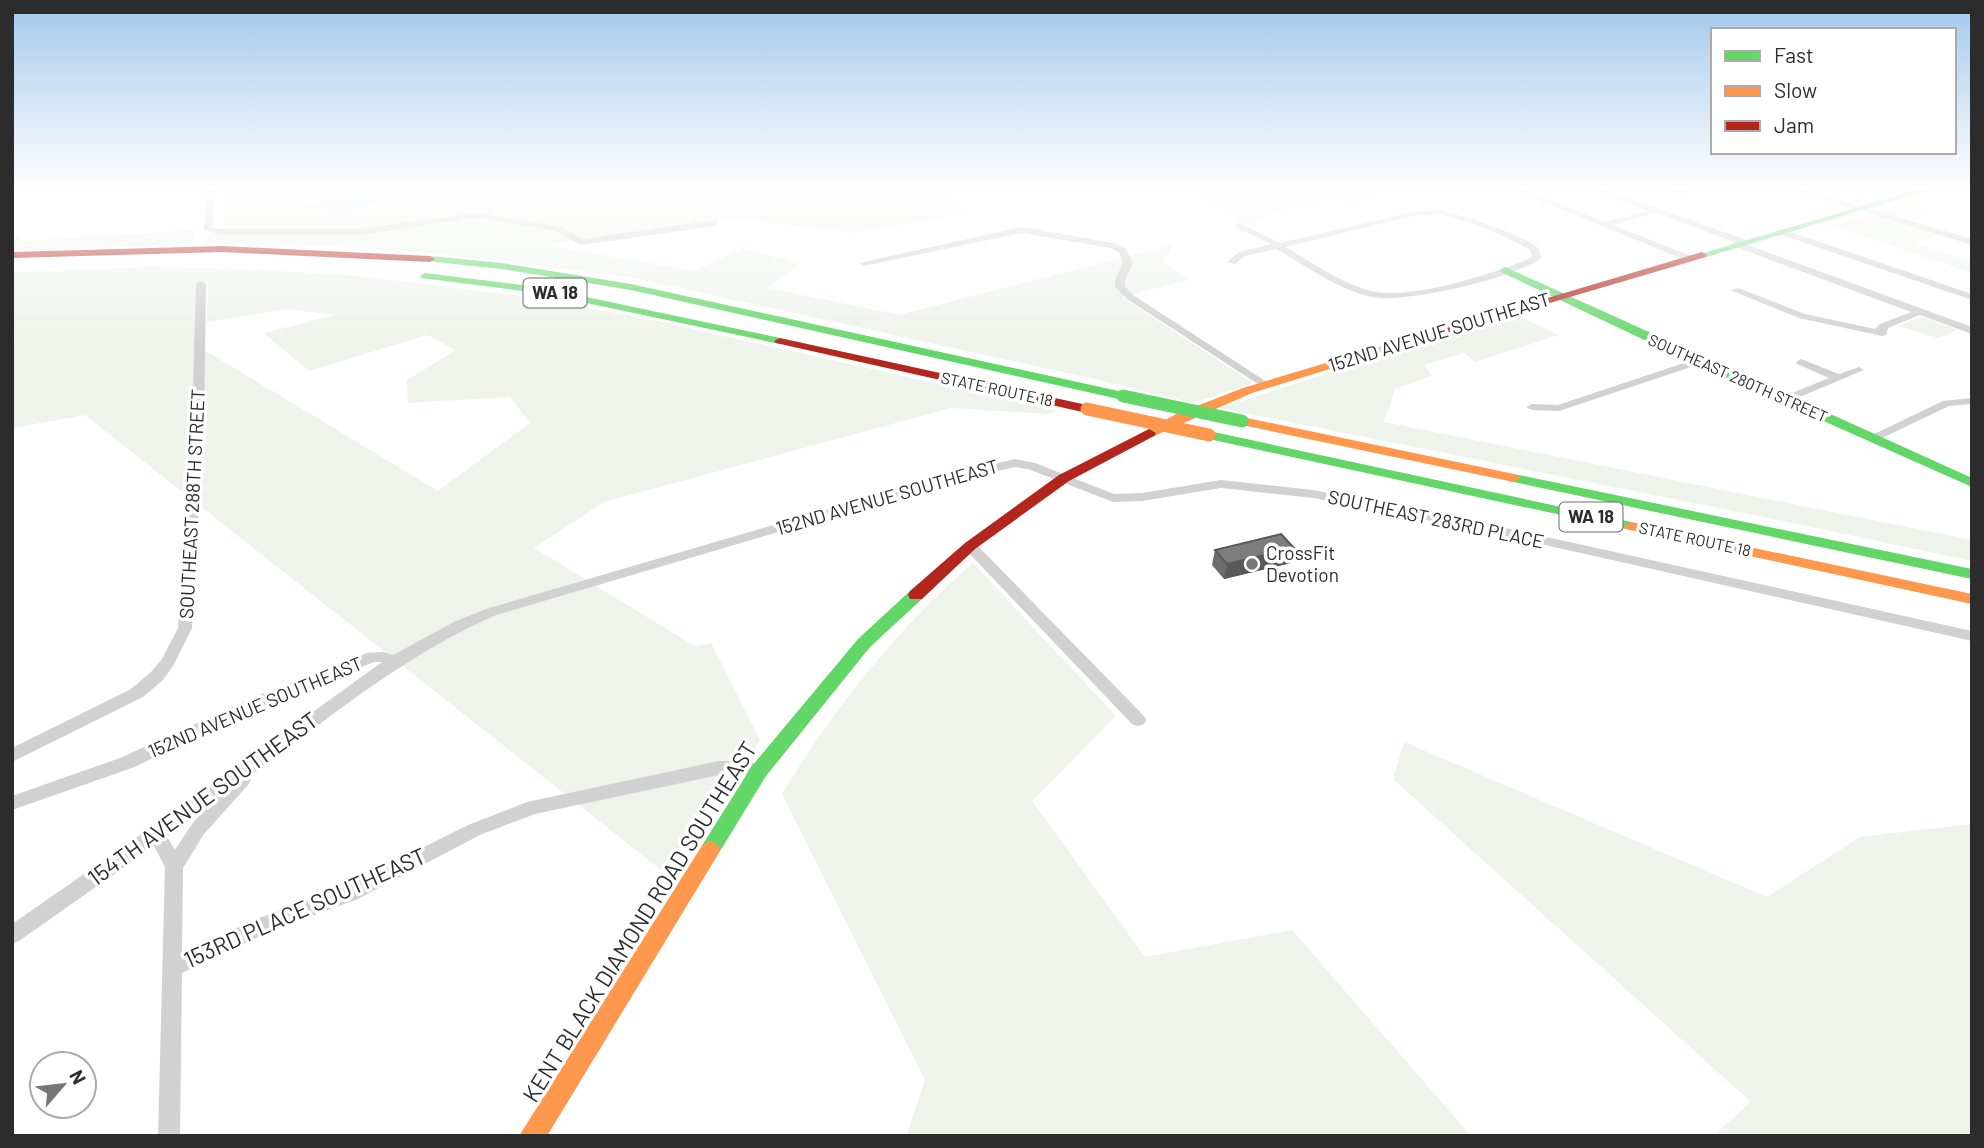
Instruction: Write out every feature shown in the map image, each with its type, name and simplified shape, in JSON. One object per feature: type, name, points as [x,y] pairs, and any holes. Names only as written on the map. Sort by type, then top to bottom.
[{"type":"main road","name":"152ND AVENUE SOUTHEAST","points":[[1064,478],[1179,417],[1265,384],[1745,242]]},
{"type":"main road","name":"STATE ROUTE 18","points":[[12,254],[150,250],[335,252],[489,265],[657,292],[1124,396],[1972,574]]},
{"type":"main road","name":"STATE ROUTE 18","points":[[12,268],[209,263],[366,270],[452,278],[623,306],[1087,409],[1972,599]]},
{"type":"main road","name":"SOUTHEAST 280TH STREET","points":[[1505,270],[1699,361],[1972,483]]},
{"type":"main road","name":"KENT BLACK DIAMOND ROAD SOUTHEAST","points":[[532,1136],[759,771],[864,643],[970,545],[1064,478]]},
{"type":"street","points":[[864,262],[964,242]]},
{"type":"street","points":[[1083,242],[1118,248],[1126,256],[1128,263],[1120,279],[1120,287],[1130,297],[1265,384]]},
{"type":"street","points":[[1274,242],[1277,246],[1351,286],[1381,296],[1415,294],[1505,270],[1537,258],[1538,254],[1521,242]]},
{"type":"street","points":[[1232,262],[1239,255],[1296,242]]},
{"type":"street","points":[[1650,242],[1691,259]]},
{"type":"street","points":[[1736,242],[1972,331]]},
{"type":"street","points":[[1810,242],[1972,297]]},
{"type":"street","name":"SOUTHEAST 288TH STREET","points":[[12,756],[137,693],[168,662],[181,638],[185,628],[189,579],[198,424],[201,284]]},
{"type":"street","points":[[1735,290],[1802,316],[1882,334],[1880,329],[1884,326],[1919,312]]},
{"type":"street","points":[[1532,407],[1559,408],[1699,361]]},
{"type":"street","points":[[1801,362],[1839,378]]},
{"type":"street","points":[[1786,399],[1859,370]]},
{"type":"street","points":[[1872,438],[1947,403],[1972,401]]},
{"type":"street","name":"152ND AVENUE SOUTHEAST","points":[[12,803],[126,763],[265,699],[372,657],[394,661],[438,634],[491,612],[924,485],[1015,463],[1064,478]]},
{"type":"street","name":"SOUTHEAST 283RD PLACE","points":[[1064,478],[1114,498],[1142,497],[1221,484],[1312,494],[1479,526],[1972,636]]},
{"type":"street","points":[[970,545],[1138,720]]},
{"type":"street","name":"154TH AVENUE SOUTHEAST","points":[[12,935],[157,835],[394,661]]},
{"type":"street","points":[[174,867],[198,829],[263,757]]},
{"type":"street","name":"153RD PLACE SOUTHEAST","points":[[174,967],[266,924],[351,893],[474,830],[533,807],[719,768],[738,767],[759,771]]},
{"type":"street","points":[[157,835],[174,867],[169,1136]]},
{"type":"shaded area","points":[[12,242],[193,242],[193,244],[12,251]]},
{"type":"shaded area","points":[[569,242],[545,245],[695,271],[743,248],[799,264],[768,288],[899,315],[1172,245],[1163,263],[1188,280],[1122,297],[1253,383],[1193,403],[630,277],[430,253],[330,246],[207,243]]},
{"type":"shaded area","points":[[1879,242],[1918,242],[1914,243],[1972,262],[1972,273]]},
{"type":"shaded area","points":[[153,267],[241,269],[349,275],[537,298],[653,320],[1059,411],[1048,414],[951,408],[604,502],[534,548],[696,647],[711,643],[760,740],[665,873],[85,415],[12,428],[12,272]],"holes":[[[208,282],[207,322],[287,309],[336,315],[264,333],[309,371],[427,335],[456,350],[407,380],[408,403],[510,397],[530,423],[438,491],[196,345],[197,283]]]},
{"type":"shaded area","points":[[1514,314],[1559,335],[1475,362],[1464,353],[1424,365],[1432,376],[1395,389],[1384,422],[1972,540],[1972,561],[1220,408]]},
{"type":"shaded area","points":[[1921,317],[1958,330],[1938,338],[1898,326]]},
{"type":"shaded area","points":[[973,563],[1116,716],[1032,801],[1145,957],[1292,930],[1471,1136],[906,1136],[925,1080],[782,794],[845,700],[918,615]]},
{"type":"shaded area","points":[[1404,742],[1767,897],[1860,837],[1972,824],[1972,1136],[1713,1136],[1751,1102],[1393,779]]},
{"type":"building","points":[[1281,534],[1294,548],[1227,564],[1215,550]]},
{"type":"traffic: fast","points":[[1702,255],[1748,242]]},
{"type":"traffic: fast","points":[[430,259],[502,266],[631,287],[1123,396]]},
{"type":"traffic: fast","points":[[1505,270],[1699,361],[1972,483]]},
{"type":"traffic: fast","points":[[425,276],[539,290],[780,341]]},
{"type":"traffic: fast","points":[[1123,396],[1242,421]]},
{"type":"traffic: fast","points":[[1209,435],[1631,526]]},
{"type":"traffic: fast","points":[[1514,478],[1972,574]]},
{"type":"traffic: fast","points":[[710,850],[759,771],[864,643],[916,595]]},
{"type":"traffic: slow","points":[[1149,433],[1181,417],[1247,391],[1419,338]]},
{"type":"traffic: slow","points":[[1087,409],[1209,435]]},
{"type":"traffic: slow","points":[[1242,421],[1514,478]]},
{"type":"traffic: slow","points":[[1631,526],[1972,599]]},
{"type":"traffic: slow","points":[[532,1136],[710,850]]},
{"type":"traffic: jam","points":[[12,255],[222,249],[430,259]]},
{"type":"traffic: jam","points":[[1419,338],[1702,255]]},
{"type":"traffic: jam","points":[[780,341],[1087,409]]},
{"type":"traffic: jam","points":[[916,595],[970,546],[1064,478],[1149,433]]},
{"type":"place","name":"CrossFit Devotion","points":[[1252,564]]}]
